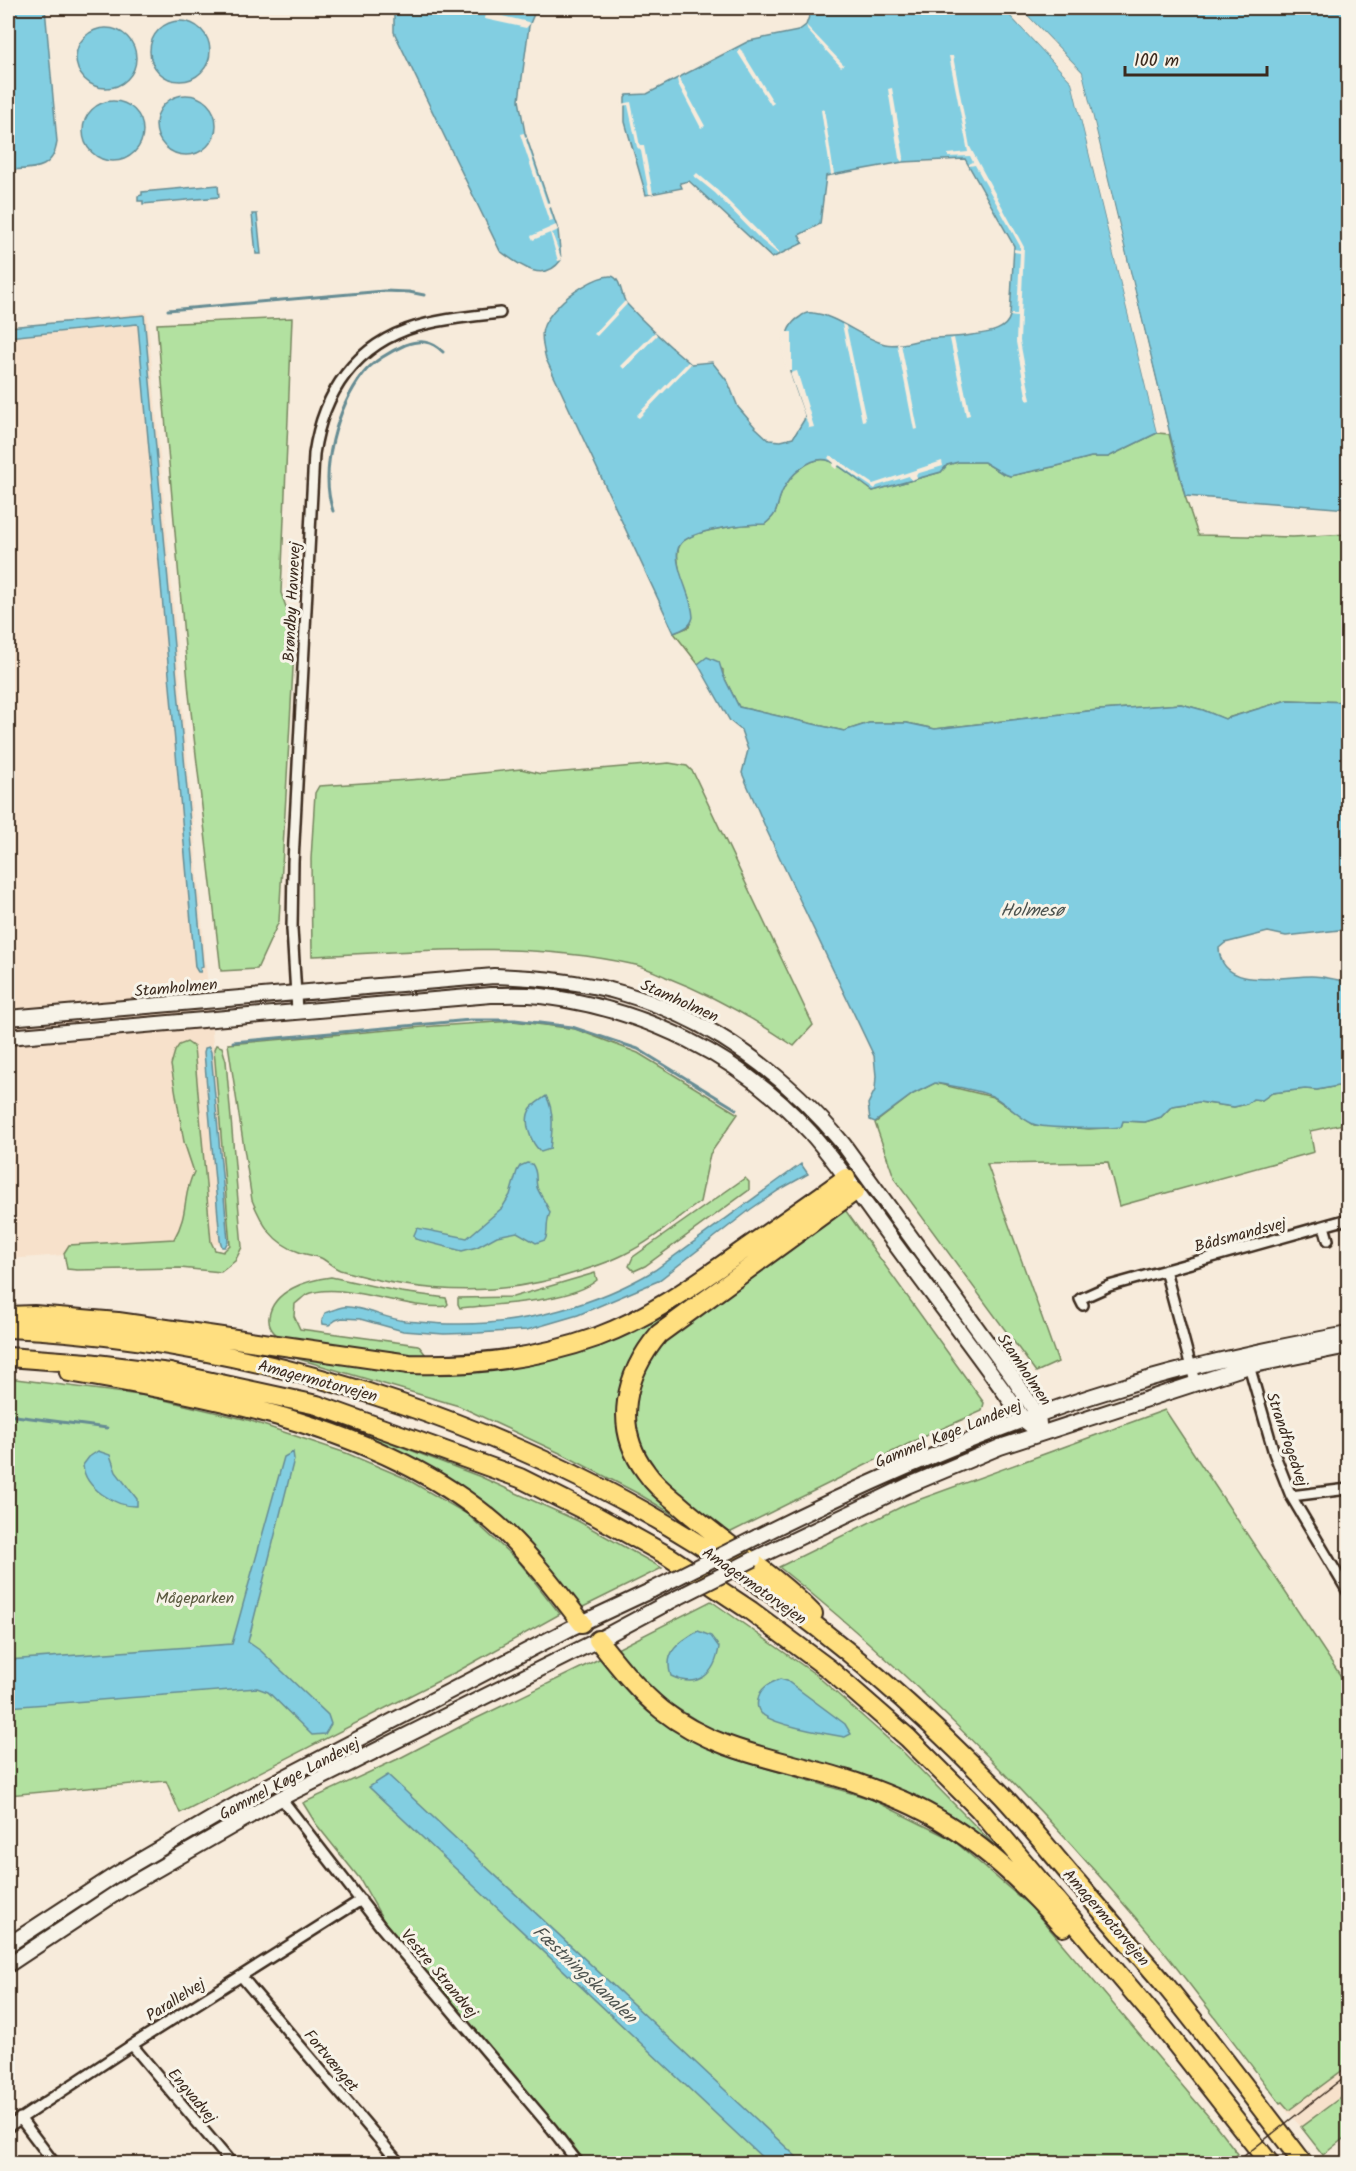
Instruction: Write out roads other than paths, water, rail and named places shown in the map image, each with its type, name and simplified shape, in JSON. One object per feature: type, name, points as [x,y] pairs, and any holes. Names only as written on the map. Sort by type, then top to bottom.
[{"type":"highway","points":[[8,1316],[34,1315],[118,1322],[409,1364],[447,1365],[524,1357],[598,1336],[633,1321],[667,1303],[851,1184]]},
{"type":"highway","points":[[851,1184],[659,1334],[645,1350],[635,1369],[626,1410],[628,1431],[634,1452],[644,1471],[658,1487],[691,1516],[789,1590],[858,1660]]},
{"type":"highway","name":"Amagermotorvejen","points":[[8,1328],[89,1334],[191,1348],[324,1379],[409,1406],[501,1442],[590,1484],[677,1531],[754,1581],[858,1660],[914,1709],[1004,1798],[1167,1987],[1304,2163]]},
{"type":"highway","name":"Amagermotorvejen","points":[[8,1357],[88,1363],[170,1373],[317,1405],[520,1478],[596,1516],[668,1556],[752,1611],[812,1656],[908,1738],[979,1809],[1162,2026],[1270,2163]]},
{"type":"highway","points":[[8,1364],[170,1389],[248,1407],[303,1423],[383,1454],[439,1484],[480,1511],[505,1532],[528,1555],[582,1623]]},
{"type":"highway","points":[[598,1640],[633,1683],[663,1711],[693,1730],[741,1751],[858,1784],[905,1802],[955,1829],[990,1855],[1036,1897],[1121,1992],[1162,2026]]},
{"type":"main road","name":"Stamholmen","points":[[8,1018],[494,976],[544,978],[585,984],[626,994],[695,1022],[749,1054],[824,1120],[1010,1372],[1038,1415],[1040,1433]]},
{"type":"main road","name":"Stamholmen","points":[[8,1037],[491,995],[538,996],[580,1002],[618,1011],[689,1039],[737,1068],[790,1111],[851,1184],[1024,1420],[1040,1433]]},
{"type":"main road","points":[[851,1184],[866,1174]]},
{"type":"main road","name":"Gammel Køge Landevej","points":[[8,1965],[121,1890],[281,1798],[598,1640],[780,1546],[907,1486],[1000,1447],[1195,1382],[1247,1360],[1348,1334]]},
{"type":"main road","name":"Gammel Køge Landevej","points":[[8,1945],[115,1875],[266,1787],[582,1623],[904,1467],[1038,1415],[1119,1387],[1191,1367],[1348,1346]]},
{"type":"main road","points":[[582,1623],[598,1640]]},
{"type":"street","name":"Brøndby Havnevej","points":[[297,1011],[292,929],[293,862],[314,454],[318,429],[326,406],[338,384],[353,364],[372,348],[394,335],[417,326],[500,313]]},
{"type":"street","name":"Bådsmandsvej","points":[[1083,1305],[1080,1299],[1109,1286],[1348,1219]]},
{"type":"street","points":[[1324,1226],[1328,1240]]},
{"type":"street","points":[[1165,1270],[1195,1382]]},
{"type":"street","name":"Strandfogedvej","points":[[1247,1360],[1274,1453],[1291,1496],[1348,1592]]},
{"type":"street","points":[[1291,1496],[1348,1489]]},
{"type":"street","name":"Vestre Strandvej","points":[[281,1798],[381,1927],[579,2163]]},
{"type":"street","name":"Parallelvej","points":[[8,2127],[132,2045],[361,1900]]},
{"type":"street","name":"Fortvænget","points":[[241,1976],[400,2163]]},
{"type":"street","name":"Engvadvej","points":[[132,2045],[232,2163]]},
{"type":"street","points":[[20,2118],[55,2163]]},
{"type":"water","points":[[8,8],[45,8],[57,142],[51,159],[40,167],[8,170]]},
{"type":"water","points":[[82,8],[118,8],[100,14]]},
{"type":"water","points":[[394,8],[569,8],[534,14],[529,26],[519,100],[525,133],[558,230],[561,260],[554,267],[539,272],[530,270],[500,251],[394,32]]},
{"type":"water","points":[[812,8],[1003,8],[1072,82],[1157,433],[1108,457],[1091,457],[1010,476],[984,462],[958,462],[947,465],[941,472],[873,491],[830,461],[815,461],[795,473],[790,479],[782,492],[775,513],[765,524],[733,526],[707,531],[695,535],[680,545],[678,563],[691,603],[693,617],[688,625],[674,633],[546,359],[542,342],[543,329],[548,318],[563,301],[591,282],[605,277],[614,277],[619,283],[626,303],[649,327],[691,364],[712,362],[728,382],[738,407],[755,427],[769,440],[781,441],[793,438],[805,415],[792,377],[786,349],[791,325],[803,315],[809,313],[822,315],[877,341],[895,345],[989,332],[1000,329],[1010,316],[1014,246],[965,159],[903,162],[826,176],[820,224],[799,235],[803,243],[772,258],[689,181],[680,183],[682,188],[646,195],[625,122],[627,95],[647,94],[749,41],[798,31],[806,25]]},
{"type":"water","points":[[1020,8],[1348,8],[1348,509],[1185,496],[1082,72]]},
{"type":"water","points":[[180,21],[201,30],[210,51],[201,72],[180,81],[159,72],[150,51],[159,30]]},
{"type":"water","points":[[106,28],[127,37],[136,58],[127,79],[106,88],[85,79],[76,58],[85,37]]},
{"type":"water","points":[[186,95],[207,104],[216,125],[207,146],[186,155],[165,146],[156,125],[165,104]]},
{"type":"water","points":[[113,101],[134,110],[143,131],[134,152],[113,161],[92,152],[83,131],[92,110]]},
{"type":"water","points":[[218,185],[219,197],[143,204],[143,201],[138,201],[138,196],[142,195],[142,192]]},
{"type":"water","points":[[252,214],[257,214],[261,254],[256,254]]},
{"type":"water","points":[[144,315],[203,967],[200,968],[201,972],[198,972],[195,967],[138,326],[137,324],[8,337],[8,327]]},
{"type":"water","name":"Holmesø","points":[[707,657],[719,662],[739,707],[844,731],[869,723],[907,723],[935,729],[1088,711],[1181,704],[1225,719],[1287,700],[1348,702],[1348,929],[1286,936],[1268,932],[1225,943],[1219,948],[1222,962],[1230,971],[1241,976],[1270,979],[1315,976],[1344,981],[1348,979],[1348,1084],[1317,1090],[1272,1093],[1262,1100],[1253,1099],[1247,1104],[1234,1107],[1199,1102],[1172,1106],[1161,1117],[1145,1122],[1123,1121],[1121,1127],[1090,1128],[1039,1126],[1023,1118],[994,1097],[966,1088],[935,1083],[913,1094],[875,1122],[870,1120],[868,1104],[875,1090],[876,1076],[874,1056],[767,831],[742,773],[748,750],[741,730],[730,721],[698,664]]},
{"type":"water","points":[[209,1047],[228,1241],[225,1247],[222,1247],[220,1240],[204,1052],[205,1048]]},
{"type":"water","points":[[546,1096],[552,1115],[550,1149],[541,1152],[531,1138],[527,1119],[531,1108]]},
{"type":"water","points":[[527,1163],[534,1167],[538,1189],[550,1213],[545,1240],[536,1243],[517,1232],[497,1236],[477,1247],[462,1251],[415,1239],[417,1228],[467,1238],[502,1208],[510,1195],[517,1171],[520,1166]]},
{"type":"water","points":[[801,1164],[808,1174],[751,1209],[658,1281],[578,1315],[527,1330],[478,1333],[444,1334],[403,1331],[360,1319],[342,1318],[329,1325],[323,1324],[325,1313],[343,1307],[356,1308],[405,1321],[455,1324],[533,1317],[584,1303],[655,1270]]},
{"type":"water","points":[[98,1451],[110,1455],[116,1472],[137,1499],[137,1506],[111,1500],[89,1481],[83,1465]]},
{"type":"water","points":[[293,1452],[294,1459],[248,1642],[261,1651],[328,1715],[331,1724],[325,1734],[312,1735],[268,1692],[257,1688],[8,1707],[8,1660],[232,1644],[284,1457]]},
{"type":"water","points":[[698,1631],[711,1636],[719,1647],[714,1665],[704,1677],[697,1680],[681,1680],[671,1676],[669,1660],[674,1649]]},
{"type":"water","points":[[780,1679],[787,1681],[845,1724],[851,1734],[845,1737],[800,1728],[776,1721],[761,1713],[757,1705],[760,1692],[769,1684]]},
{"type":"water","name":"Fæstningskanalen","points":[[388,1775],[803,2163],[768,2163],[369,1787]]},
{"type":"waterway","points":[[168,310],[384,291],[424,295]]},
{"type":"waterway","points":[[333,511],[328,477],[333,440],[345,404],[363,374],[382,357],[410,343],[430,343],[443,352]]},
{"type":"waterway","points":[[233,1042],[470,1020],[515,1020],[572,1027],[638,1049],[736,1109]]},
{"type":"waterway","points":[[8,1415],[107,1428]]},
{"type":"tram line","points":[[1234,2164],[1348,2074]]},
{"type":"park label","name":"Mågeparken","points":[[195,1597]]}]
